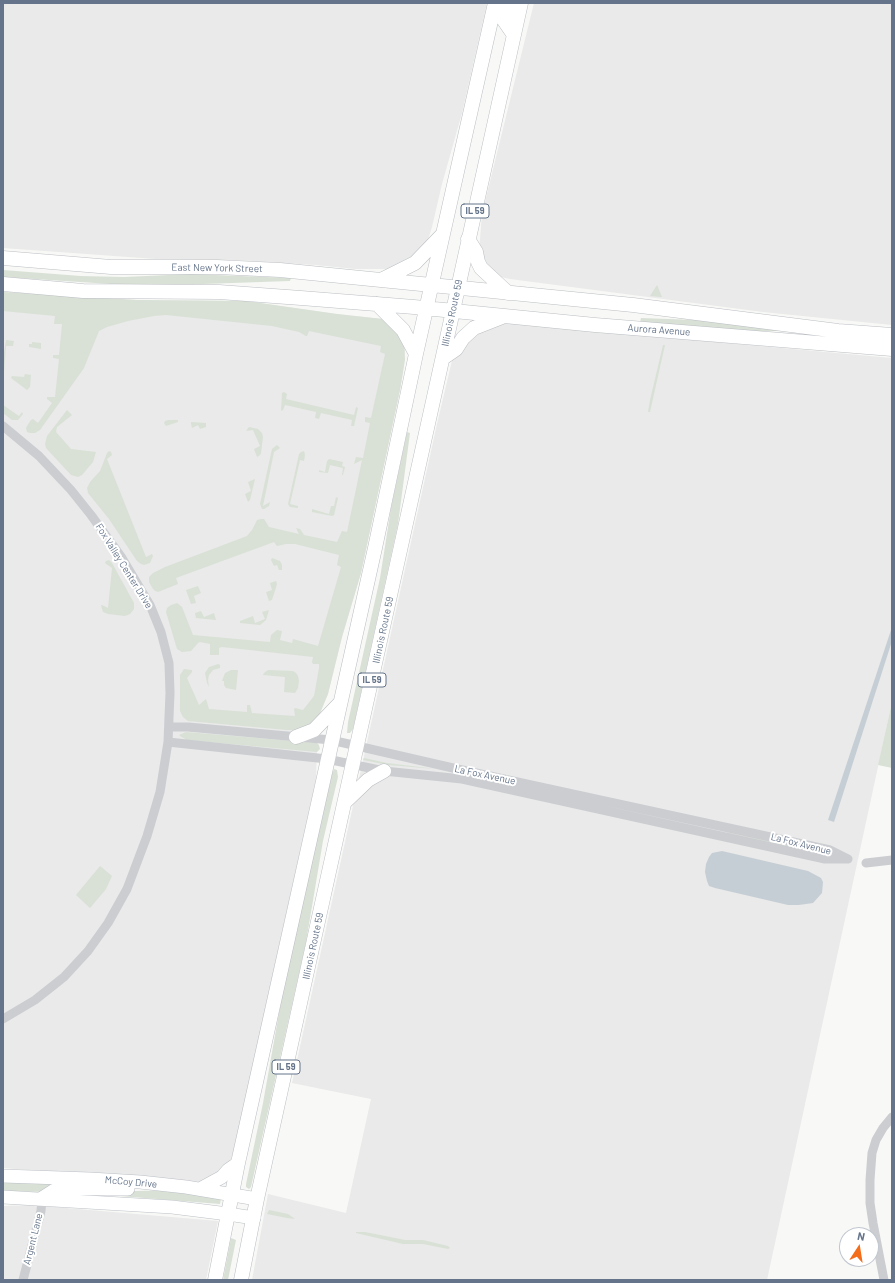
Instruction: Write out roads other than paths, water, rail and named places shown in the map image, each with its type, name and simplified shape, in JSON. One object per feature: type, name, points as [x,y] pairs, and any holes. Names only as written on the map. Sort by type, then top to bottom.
[{"type":"main road","name":"IL 59","points":[[215,1280],[238,1163],[375,548],[431,284],[495,3]]},
{"type":"main road","points":[[507,3],[504,19],[514,35]]},
{"type":"main road","name":"Illinois Route 59","points":[[241,1280],[257,1199],[521,3]]},
{"type":"main road","points":[[382,279],[416,264],[443,233]]},
{"type":"main road","points":[[468,239],[476,252],[481,268],[508,293]]},
{"type":"main road","name":"East New York Street","points":[[3,258],[111,267],[246,267],[431,284]]},
{"type":"main road","points":[[3,284],[83,290],[245,294],[426,308]]},
{"type":"main road","name":"Aurora Avenue","points":[[431,284],[633,305],[838,331],[892,335]]},
{"type":"main road","points":[[377,304],[403,330],[416,354]]},
{"type":"main road","name":"Aurora Avenue","points":[[426,308],[595,325],[892,349]]},
{"type":"main road","points":[[443,358],[456,349],[463,338],[474,328],[503,316]]},
{"type":"main road","points":[[296,737],[314,730],[340,702]]},
{"type":"main road","points":[[345,802],[368,780],[384,770]]},
{"type":"street","name":"Fox Valley Center Drive","points":[[3,426],[39,456],[71,490],[110,541],[150,605],[161,632],[169,663],[170,693],[168,742],[160,792],[150,828],[126,889],[108,923],[88,951],[64,977],[36,1000],[3,1019]]},
{"type":"street","name":"La Fox Avenue","points":[[168,742],[327,759],[384,770],[462,779],[825,860],[848,859],[830,850],[453,768],[332,740],[188,727],[169,727]]},
{"type":"street","points":[[866,862],[892,860]]},
{"type":"street","points":[[884,1280],[870,1203],[870,1180],[872,1153],[876,1140],[892,1117]]},
{"type":"street","points":[[200,1189],[222,1177],[228,1170],[238,1163]]},
{"type":"street","name":"McCoy Drive","points":[[3,1176],[90,1179],[186,1187],[257,1199]]},
{"type":"street","points":[[42,1198],[53,1191],[62,1188],[107,1190],[186,1187]]},
{"type":"street","points":[[3,1197],[42,1198],[172,1207],[254,1218]]},
{"type":"street","name":"Argent Lane","points":[[23,1280],[41,1211],[42,1198]]}]
